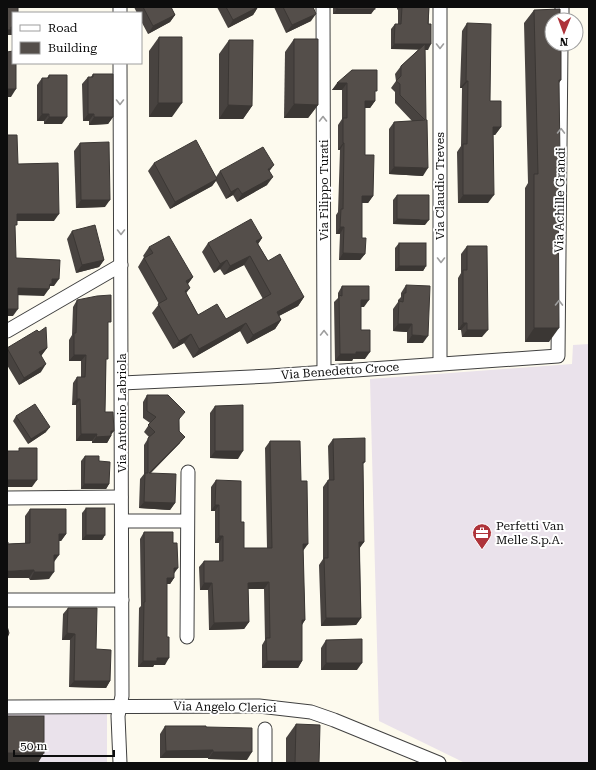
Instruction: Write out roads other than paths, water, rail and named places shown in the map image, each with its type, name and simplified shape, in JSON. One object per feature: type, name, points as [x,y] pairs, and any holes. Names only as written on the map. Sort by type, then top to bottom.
[{"type":"street","name":"Via Filippo Turati","points":[[323,7],[324,372]]},
{"type":"street","name":"Via Claudio Treves","points":[[440,7],[440,364]]},
{"type":"street","name":"Via Achille Grandi","points":[[558,356],[562,52]]},
{"type":"street","name":"Via Antonio Labriola","points":[[120,64],[122,265],[122,696],[118,716],[120,763]]},
{"type":"street","points":[[7,332],[122,265]]},
{"type":"street","name":"Via Benedetto Croce","points":[[122,383],[270,376],[558,356]]},
{"type":"street","points":[[187,637],[188,472]]},
{"type":"street","points":[[7,498],[121,497]]},
{"type":"street","points":[[122,521],[187,521]]},
{"type":"street","points":[[7,600],[122,600]]},
{"type":"street","name":"Via Angelo Clerici","points":[[7,708],[259,706],[311,712],[354,727],[439,763]]},
{"type":"street","points":[[265,729],[265,763]]},
{"type":"place","name":"Perfetti Van Melle S.p.A.","points":[[482,550]]}]
